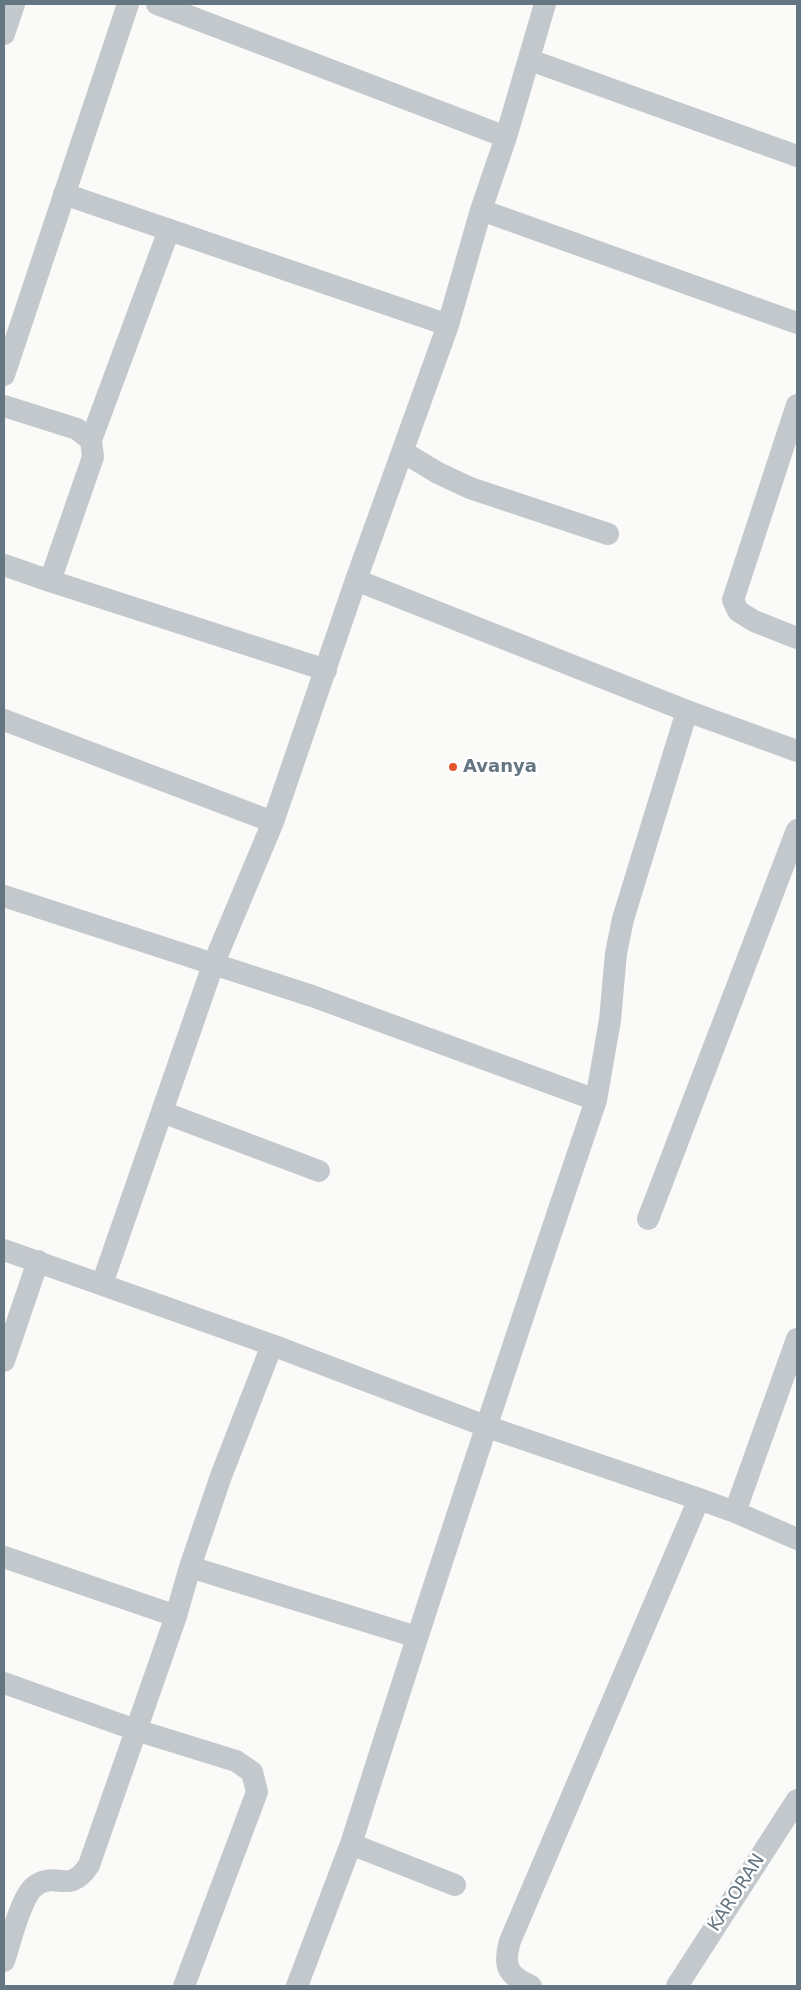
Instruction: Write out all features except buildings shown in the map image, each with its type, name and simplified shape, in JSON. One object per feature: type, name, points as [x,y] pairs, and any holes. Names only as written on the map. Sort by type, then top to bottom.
[{"type":"street","points":[[4,34],[14,4]]},
{"type":"street","points":[[4,375],[128,4]]},
{"type":"street","points":[[157,4],[506,137]]},
{"type":"street","points":[[102,1284],[213,965],[273,822],[356,580],[448,325],[482,210],[530,60],[545,4]]},
{"type":"street","points":[[530,60],[797,156]]},
{"type":"street","points":[[64,194],[448,325]]},
{"type":"street","points":[[482,210],[797,323]]},
{"type":"street","points":[[50,580],[93,457],[91,440],[169,230]]},
{"type":"street","points":[[797,405],[733,600],[738,611],[754,621],[797,638]]},
{"type":"street","points":[[4,406],[77,429],[91,440]]},
{"type":"street","points":[[403,452],[438,473],[470,488],[608,534]]},
{"type":"street","points":[[4,565],[326,670]]},
{"type":"street","points":[[356,580],[687,710],[797,750]]},
{"type":"street","points":[[297,1986],[351,1844],[417,1636],[488,1426],[514,1340],[596,1100],[610,1020],[616,952],[623,919],[687,710]]},
{"type":"street","points":[[4,720],[273,822]]},
{"type":"street","points":[[648,1219],[797,830]]},
{"type":"street","points":[[4,896],[312,996],[596,1100]]},
{"type":"street","points":[[162,1112],[319,1171]]},
{"type":"street","points":[[4,1250],[272,1345],[488,1426],[735,1512],[797,1539]]},
{"type":"street","points":[[4,1362],[38,1261]]},
{"type":"street","points":[[735,1512],[797,1338]]},
{"type":"street","points":[[4,1961],[24,1898],[34,1886],[45,1880],[72,1882],[82,1875],[89,1865],[176,1616],[190,1567],[221,1476],[272,1345]]},
{"type":"street","points":[[531,1986],[519,1981],[508,1970],[506,1956],[510,1941],[699,1499]]},
{"type":"street","points":[[4,1557],[176,1616]]},
{"type":"street","points":[[190,1567],[417,1636]]},
{"type":"street","points":[[4,1683],[136,1730],[236,1761],[252,1772],[257,1792],[184,1986]]},
{"type":"street","name":"KARORAN","points":[[677,1986],[797,1800]]},
{"type":"street","points":[[351,1844],[455,1885]]},
{"type":"place","name":"Avanya","points":[[453,767]]}]
